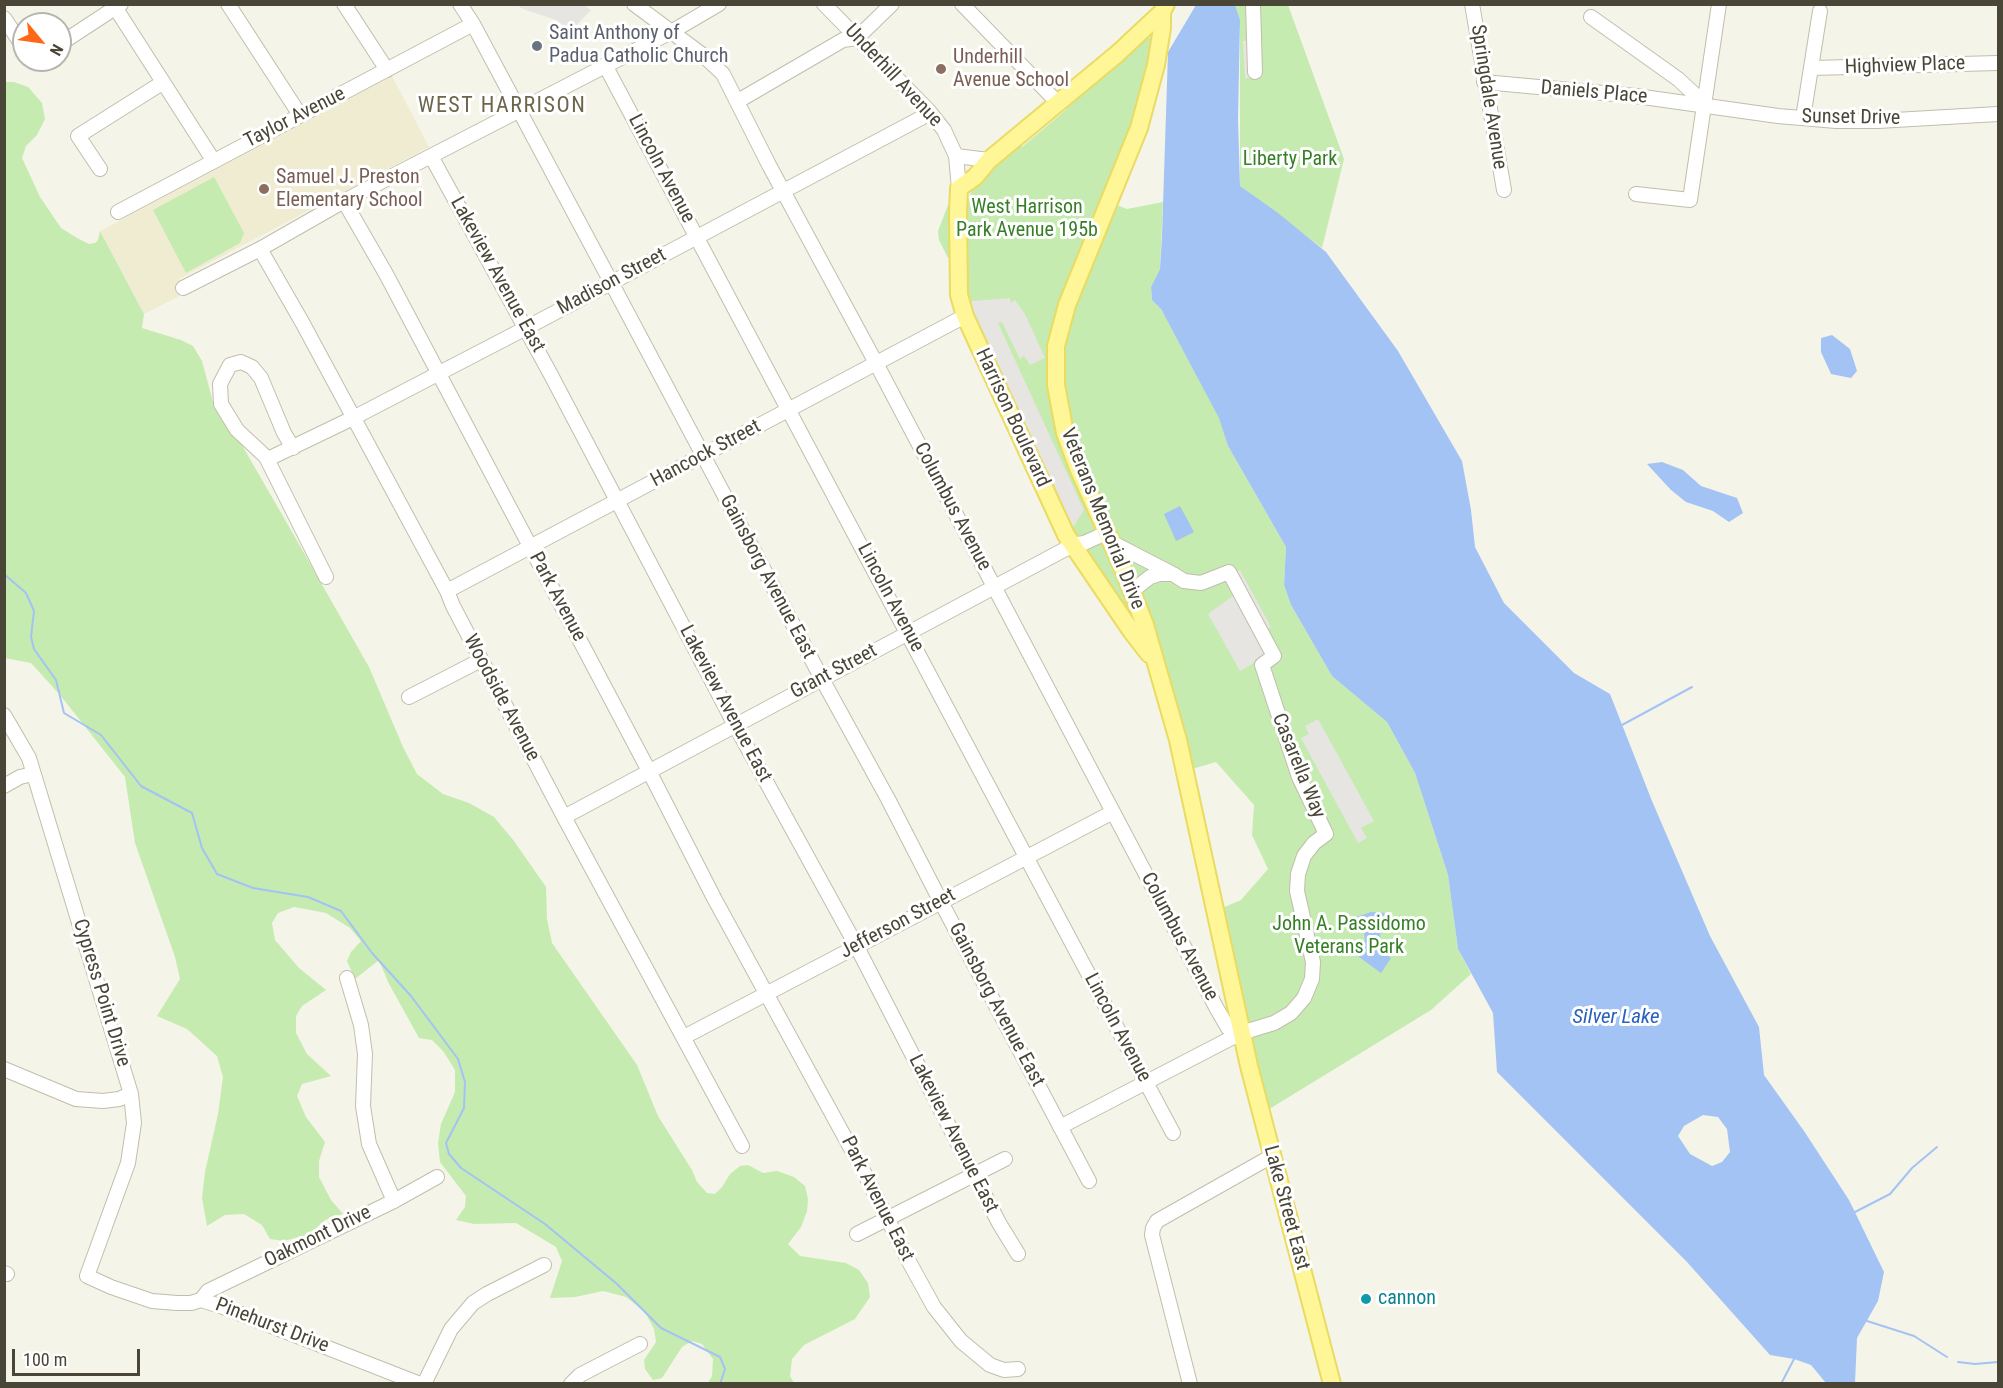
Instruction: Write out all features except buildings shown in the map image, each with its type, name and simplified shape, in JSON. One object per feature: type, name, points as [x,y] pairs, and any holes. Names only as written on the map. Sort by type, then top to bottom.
[{"type":"main road","points":[[959,188],[975,177],[989,160],[1117,54],[1164,8]]},
{"type":"main road","name":"Veterans Memorial Drive","points":[[1164,8],[1156,65],[1146,104],[1122,172],[1066,305],[1056,346],[1056,386],[1065,433],[1078,468],[1145,625],[1178,740],[1242,1032]]},
{"type":"main road","name":"Harrison Boulevard","points":[[959,188],[959,294],[964,316],[1066,535],[1132,632],[1155,660]]},
{"type":"main road","name":"Lake Street East","points":[[1242,1032],[1332,1383]]},
{"type":"street","points":[[228,4],[300,115]]},
{"type":"street","points":[[344,4],[387,70]]},
{"type":"street","name":"Gainsborg Avenue East","points":[[460,4],[473,24],[822,679],[888,798],[1089,1181]]},
{"type":"street","name":"Columbus Avenue","points":[[634,4],[717,67],[738,101],[783,191],[1228,1028],[1242,1032]]},
{"type":"street","points":[[183,288],[260,249],[344,201],[671,32],[719,4]]},
{"type":"street","name":"Underhill Avenue","points":[[824,4],[929,111],[944,130],[956,156],[959,188]]},
{"type":"street","points":[[738,101],[843,40],[857,38],[892,4]]},
{"type":"street","points":[[1253,4],[1255,72]]},
{"type":"street","name":"Springdale Avenue","points":[[1472,4],[1504,190]]},
{"type":"street","points":[[1636,194],[1690,200],[1719,4]]},
{"type":"street","points":[[72,36],[116,6],[162,83],[213,160]]},
{"type":"street","points":[[968,7],[1058,103]]},
{"type":"street","points":[[1803,118],[1820,11]]},
{"type":"street","points":[[1591,17],[1678,79],[1705,104]]},
{"type":"street","name":"Taylor Avenue","points":[[118,212],[473,24]]},
{"type":"street","name":"Highview Place","points":[[1812,68],[1998,63]]},
{"type":"street","name":"Lincoln Avenue","points":[[605,65],[1173,1133]]},
{"type":"street","name":"Daniels Place","points":[[1484,82],[1705,104]]},
{"type":"street","points":[[100,169],[78,136],[162,83]]},
{"type":"street","name":"Sunset Drive","points":[[1705,104],[1778,116],[1836,121],[1878,121],[1998,114]]},
{"type":"street","name":"Madison Street","points":[[268,459],[353,418],[526,328],[921,118],[929,111]]},
{"type":"street","name":"Lakeview Avenue East","points":[[431,156],[526,328],[735,725],[857,947],[1017,1254]]},
{"type":"street","points":[[956,156],[989,160]]},
{"type":"street","name":"Park Avenue","points":[[344,201],[439,373],[714,898],[767,994]]},
{"type":"street","name":"Woodside Avenue","points":[[260,249],[302,322],[447,591],[481,660],[742,1146]]},
{"type":"street","name":"Hancock Street","points":[[447,591],[964,316]]},
{"type":"street","points":[[293,448],[284,433],[261,378],[252,367],[241,362],[230,365],[220,384],[221,404],[237,430],[268,459],[327,577]]},
{"type":"street","points":[[1108,538],[1173,574]]},
{"type":"street","name":"Grant Street","points":[[564,816],[1073,545],[1108,538]]},
{"type":"street","name":"Casarella Way","points":[[1060,1127],[1242,1032],[1274,1023],[1291,1013],[1304,998],[1312,979],[1313,962],[1297,891],[1298,874],[1304,856],[1314,843],[1326,834],[1299,777],[1262,665],[1274,656],[1229,572],[1201,584],[1184,581],[1173,574]]},
{"type":"street","points":[[1132,591],[1150,576],[1173,574]]},
{"type":"street","points":[[410,697],[481,660]]},
{"type":"street","name":"Cypress Point Drive","points":[[4,715],[29,758],[115,1034],[131,1094],[134,1124],[128,1163],[87,1276]]},
{"type":"street","points":[[4,786],[20,777],[33,774]]},
{"type":"street","name":"Jefferson Street","points":[[684,1037],[1113,812]]},
{"type":"street","points":[[347,978],[362,1025],[363,1106],[369,1144],[394,1201]]},
{"type":"street","name":"Park Avenue East","points":[[767,994],[934,1307],[952,1332],[990,1365],[1004,1370],[1018,1369]]},
{"type":"street","points":[[4,1069],[76,1098],[103,1101],[119,1099],[131,1094]]},
{"type":"street","points":[[1190,1383],[1152,1235],[1153,1228],[1157,1221],[1272,1156]]},
{"type":"street","points":[[857,1234],[1005,1159]]},
{"type":"street","name":"Oakmont Drive","points":[[201,1300],[208,1291],[394,1201],[437,1177]]},
{"type":"street","points":[[422,1383],[451,1329],[473,1303],[544,1265]]},
{"type":"street","name":"Pinehurst Drive","points":[[87,1276],[152,1301],[177,1304],[201,1300],[250,1316],[422,1383]]},
{"type":"street","points":[[571,1383],[580,1375],[640,1344]]},
{"type":"shaded area","points":[[517,5],[584,5],[591,10],[571,31],[556,20]]},
{"type":"shaded area","points":[[1252,40],[1254,78],[1245,78],[1243,41]]},
{"type":"shaded area","name":"Samuel J. Preston Elementary School","points":[[392,76],[429,147],[179,279],[185,293],[144,314],[100,231]]},
{"type":"shaded area","points":[[1010,298],[1011,303],[1015,300],[1025,314],[1045,358],[1030,365],[1024,356],[1020,359],[1002,322],[998,323],[1084,510],[1072,529],[971,307],[972,301]]},
{"type":"shaded area","points":[[1240,570],[1271,627],[1265,630],[1276,650],[1240,671],[1208,614],[1234,595],[1225,577]]},
{"type":"shaded area","points":[[1318,719],[1374,821],[1361,828],[1367,838],[1358,843],[1301,738],[1309,734],[1305,726]]},
{"type":"green space","name":"Liberty Park","points":[[1235,5],[1288,5],[1344,159],[1322,248],[1240,186],[1240,21]]},
{"type":"green space","name":"West Harrison Park Avenue 195b","points":[[1146,37],[1154,39],[1145,89],[1052,353],[1097,526],[1094,533],[1077,538],[1073,536],[1026,436],[1026,427],[1003,377],[998,374],[967,308],[965,206],[975,183],[1019,144],[1022,147],[1067,109],[1065,107]]},
{"type":"green space","points":[[4,82],[14,82],[28,87],[42,103],[45,119],[37,135],[26,146],[22,158],[40,197],[61,228],[77,238],[89,244],[95,243],[100,231],[144,314],[142,328],[193,346],[202,361],[213,402],[243,447],[369,667],[417,774],[443,794],[469,803],[494,817],[546,887],[547,919],[552,943],[637,1065],[658,1116],[692,1170],[697,1182],[707,1193],[715,1194],[730,1174],[740,1166],[748,1165],[763,1173],[777,1171],[794,1177],[805,1186],[808,1199],[807,1211],[801,1227],[788,1244],[800,1256],[846,1263],[859,1270],[868,1283],[870,1297],[855,1319],[804,1345],[792,1359],[790,1376],[794,1383],[708,1383],[712,1376],[713,1359],[702,1344],[692,1341],[682,1347],[662,1378],[653,1380],[645,1369],[644,1360],[656,1342],[654,1329],[645,1312],[626,1297],[603,1291],[575,1297],[550,1298],[562,1261],[556,1247],[516,1223],[474,1224],[456,1220],[465,1207],[466,1196],[440,1162],[438,1143],[441,1124],[455,1092],[455,1070],[443,1051],[432,1040],[419,1038],[388,982],[379,960],[355,979],[347,961],[351,952],[361,941],[350,928],[326,913],[294,907],[278,913],[272,923],[275,940],[299,968],[326,990],[302,1006],[296,1016],[296,1033],[307,1054],[331,1076],[302,1084],[297,1096],[306,1117],[325,1142],[319,1161],[319,1177],[331,1200],[343,1214],[325,1220],[310,1234],[284,1241],[270,1239],[262,1225],[244,1214],[225,1215],[207,1226],[202,1198],[223,1077],[217,1056],[187,1029],[157,1016],[180,979],[175,957],[135,843],[125,777],[60,695],[31,663],[5,658]]},
{"type":"green space","points":[[214,177],[244,233],[240,243],[186,273],[153,210]]},
{"type":"green space","name":"John A. Passidomo Veterans Park","points":[[1163,202],[1160,269],[1151,287],[1152,300],[1161,309],[1220,418],[1228,446],[1286,547],[1284,585],[1291,605],[1332,676],[1387,722],[1415,773],[1448,875],[1458,949],[1471,974],[1431,1010],[1266,1111],[1220,909],[1241,900],[1268,869],[1252,835],[1254,805],[1216,762],[1192,769],[1171,681],[1163,667],[1077,451],[1062,380],[1065,332],[1114,204],[1127,209]]},
{"type":"green space","points":[[948,205],[953,205],[951,258],[948,258],[939,240],[938,231]]},
{"type":"green space","points":[[1105,543],[1140,630],[1084,552],[1086,547]]},
{"type":"water","name":"Silver Lake","points":[[1196,5],[1235,5],[1240,20],[1238,119],[1240,186],[1326,252],[1398,351],[1462,461],[1475,547],[1504,603],[1574,673],[1610,694],[1652,801],[1710,936],[1759,1027],[1764,1075],[1849,1200],[1884,1272],[1878,1301],[1857,1338],[1855,1383],[1826,1383],[1811,1365],[1794,1359],[1770,1355],[1687,1262],[1497,1072],[1493,1013],[1458,949],[1448,875],[1415,773],[1387,722],[1332,676],[1291,605],[1284,585],[1286,547],[1228,446],[1219,418],[1161,309],[1152,300],[1151,287],[1160,269],[1168,52]],"holes":[[[1703,1115],[1718,1117],[1727,1129],[1730,1152],[1722,1162],[1712,1166],[1690,1154],[1678,1136],[1684,1126]]]},
{"type":"water","points":[[1832,335],[1850,349],[1857,371],[1851,378],[1831,374],[1821,352],[1821,338]]},
{"type":"water","points":[[1662,462],[1683,470],[1701,486],[1737,498],[1743,513],[1729,522],[1713,511],[1686,502],[1671,490],[1647,464]]},
{"type":"water","points":[[1180,506],[1194,532],[1176,541],[1164,514]]},
{"type":"water","points":[[1371,912],[1385,913],[1380,931],[1381,950],[1391,958],[1381,973],[1355,954],[1365,940],[1364,933],[1353,918]]},
{"type":"waterway","points":[[4,574],[26,593],[34,611],[31,637],[34,649],[56,680],[64,713],[101,735],[141,786],[192,813],[202,848],[217,874],[253,888],[308,897],[341,911],[372,953],[411,996],[458,1059],[465,1082],[464,1108],[446,1143],[449,1154],[461,1168],[545,1224],[617,1284],[661,1328],[720,1357],[725,1369],[720,1384]]},
{"type":"waterway","points":[[1622,725],[1692,687]]},
{"type":"waterway","points":[[1855,1212],[1890,1194],[1912,1168],[1937,1147]]},
{"type":"waterway","points":[[1867,1321],[1914,1336],[1947,1357]]},
{"type":"waterway","points":[[1781,1384],[1794,1359]]},
{"type":"waterway","points":[[1958,1362],[1975,1364],[1998,1362]]},
{"type":"place","name":"Saint Anthony of Padua Catholic Church","points":[[537,46]]},
{"type":"place","name":"Underhill Avenue School","points":[[941,69]]},
{"type":"place","name":"Samuel J. Preston Elementary School","points":[[264,189]]},
{"type":"place","name":"cannon","points":[[1366,1299]]},
{"type":"district","name":"WEST HARRISON","points":[[502,106]]}]
